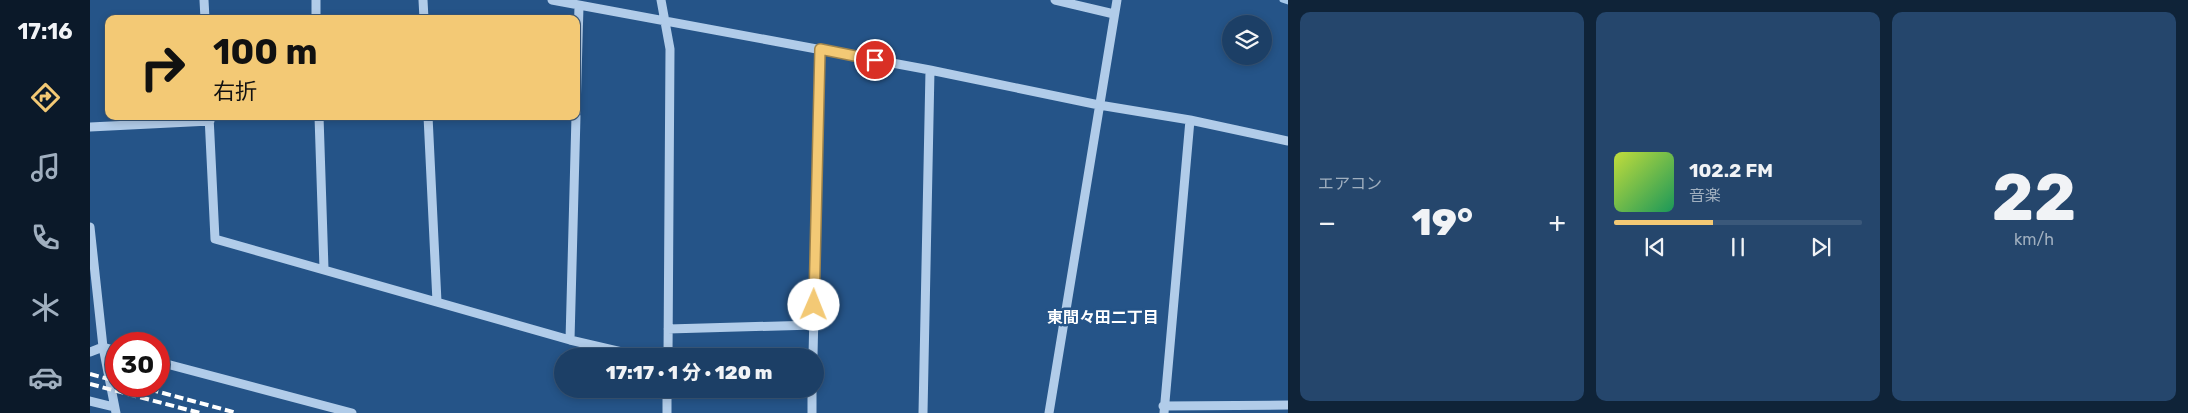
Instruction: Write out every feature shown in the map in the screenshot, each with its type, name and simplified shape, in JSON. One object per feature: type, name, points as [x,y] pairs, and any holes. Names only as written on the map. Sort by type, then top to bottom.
[{"type":"street","points":[[204,0],[205,15]]},
{"type":"street","points":[[316,0],[316,15]]},
{"type":"street","points":[[423,0],[424,15]]},
{"type":"street","points":[[552,0],[930,70],[1099,105],[1190,120],[1288,141]]},
{"type":"street","points":[[661,0],[670,49],[668,348]]},
{"type":"street","points":[[1055,0],[1114,14]]},
{"type":"street","points":[[1049,413],[1117,0]]},
{"type":"street","points":[[579,6],[579,15]]},
{"type":"street","points":[[813,348],[820,49]]},
{"type":"street","points":[[923,413],[930,70]]},
{"type":"street","points":[[90,127],[194,120]]},
{"type":"street","points":[[209,120],[215,239],[570,340],[604,348]]},
{"type":"street","points":[[319,120],[324,269]]},
{"type":"street","points":[[428,120],[437,302]]},
{"type":"street","points":[[570,340],[576,120]]},
{"type":"street","points":[[1190,120],[1164,410],[1288,405]]},
{"type":"street","points":[[90,227],[103,347],[115,410]]},
{"type":"street","points":[[668,329],[814,325]]},
{"type":"street","points":[[90,352],[103,347]]},
{"type":"street","points":[[170,365],[352,413]]},
{"type":"street","points":[[667,398],[667,413]]},
{"type":"street","points":[[812,398],[812,413]]},
{"type":"street","points":[[90,401],[115,410]]},
{"type":"waterway","points":[[1282,0],[1288,2]]},
{"type":"railway","points":[[90,374],[105,378]]},
{"type":"railway","points":[[90,384],[200,413]]},
{"type":"railway","points":[[170,395],[237,413]]},
{"type":"district","name":"東間々田二丁目","points":[[1103,317]]},
{"type":"route","points":[[814,305],[820,49],[875,60]]}]
